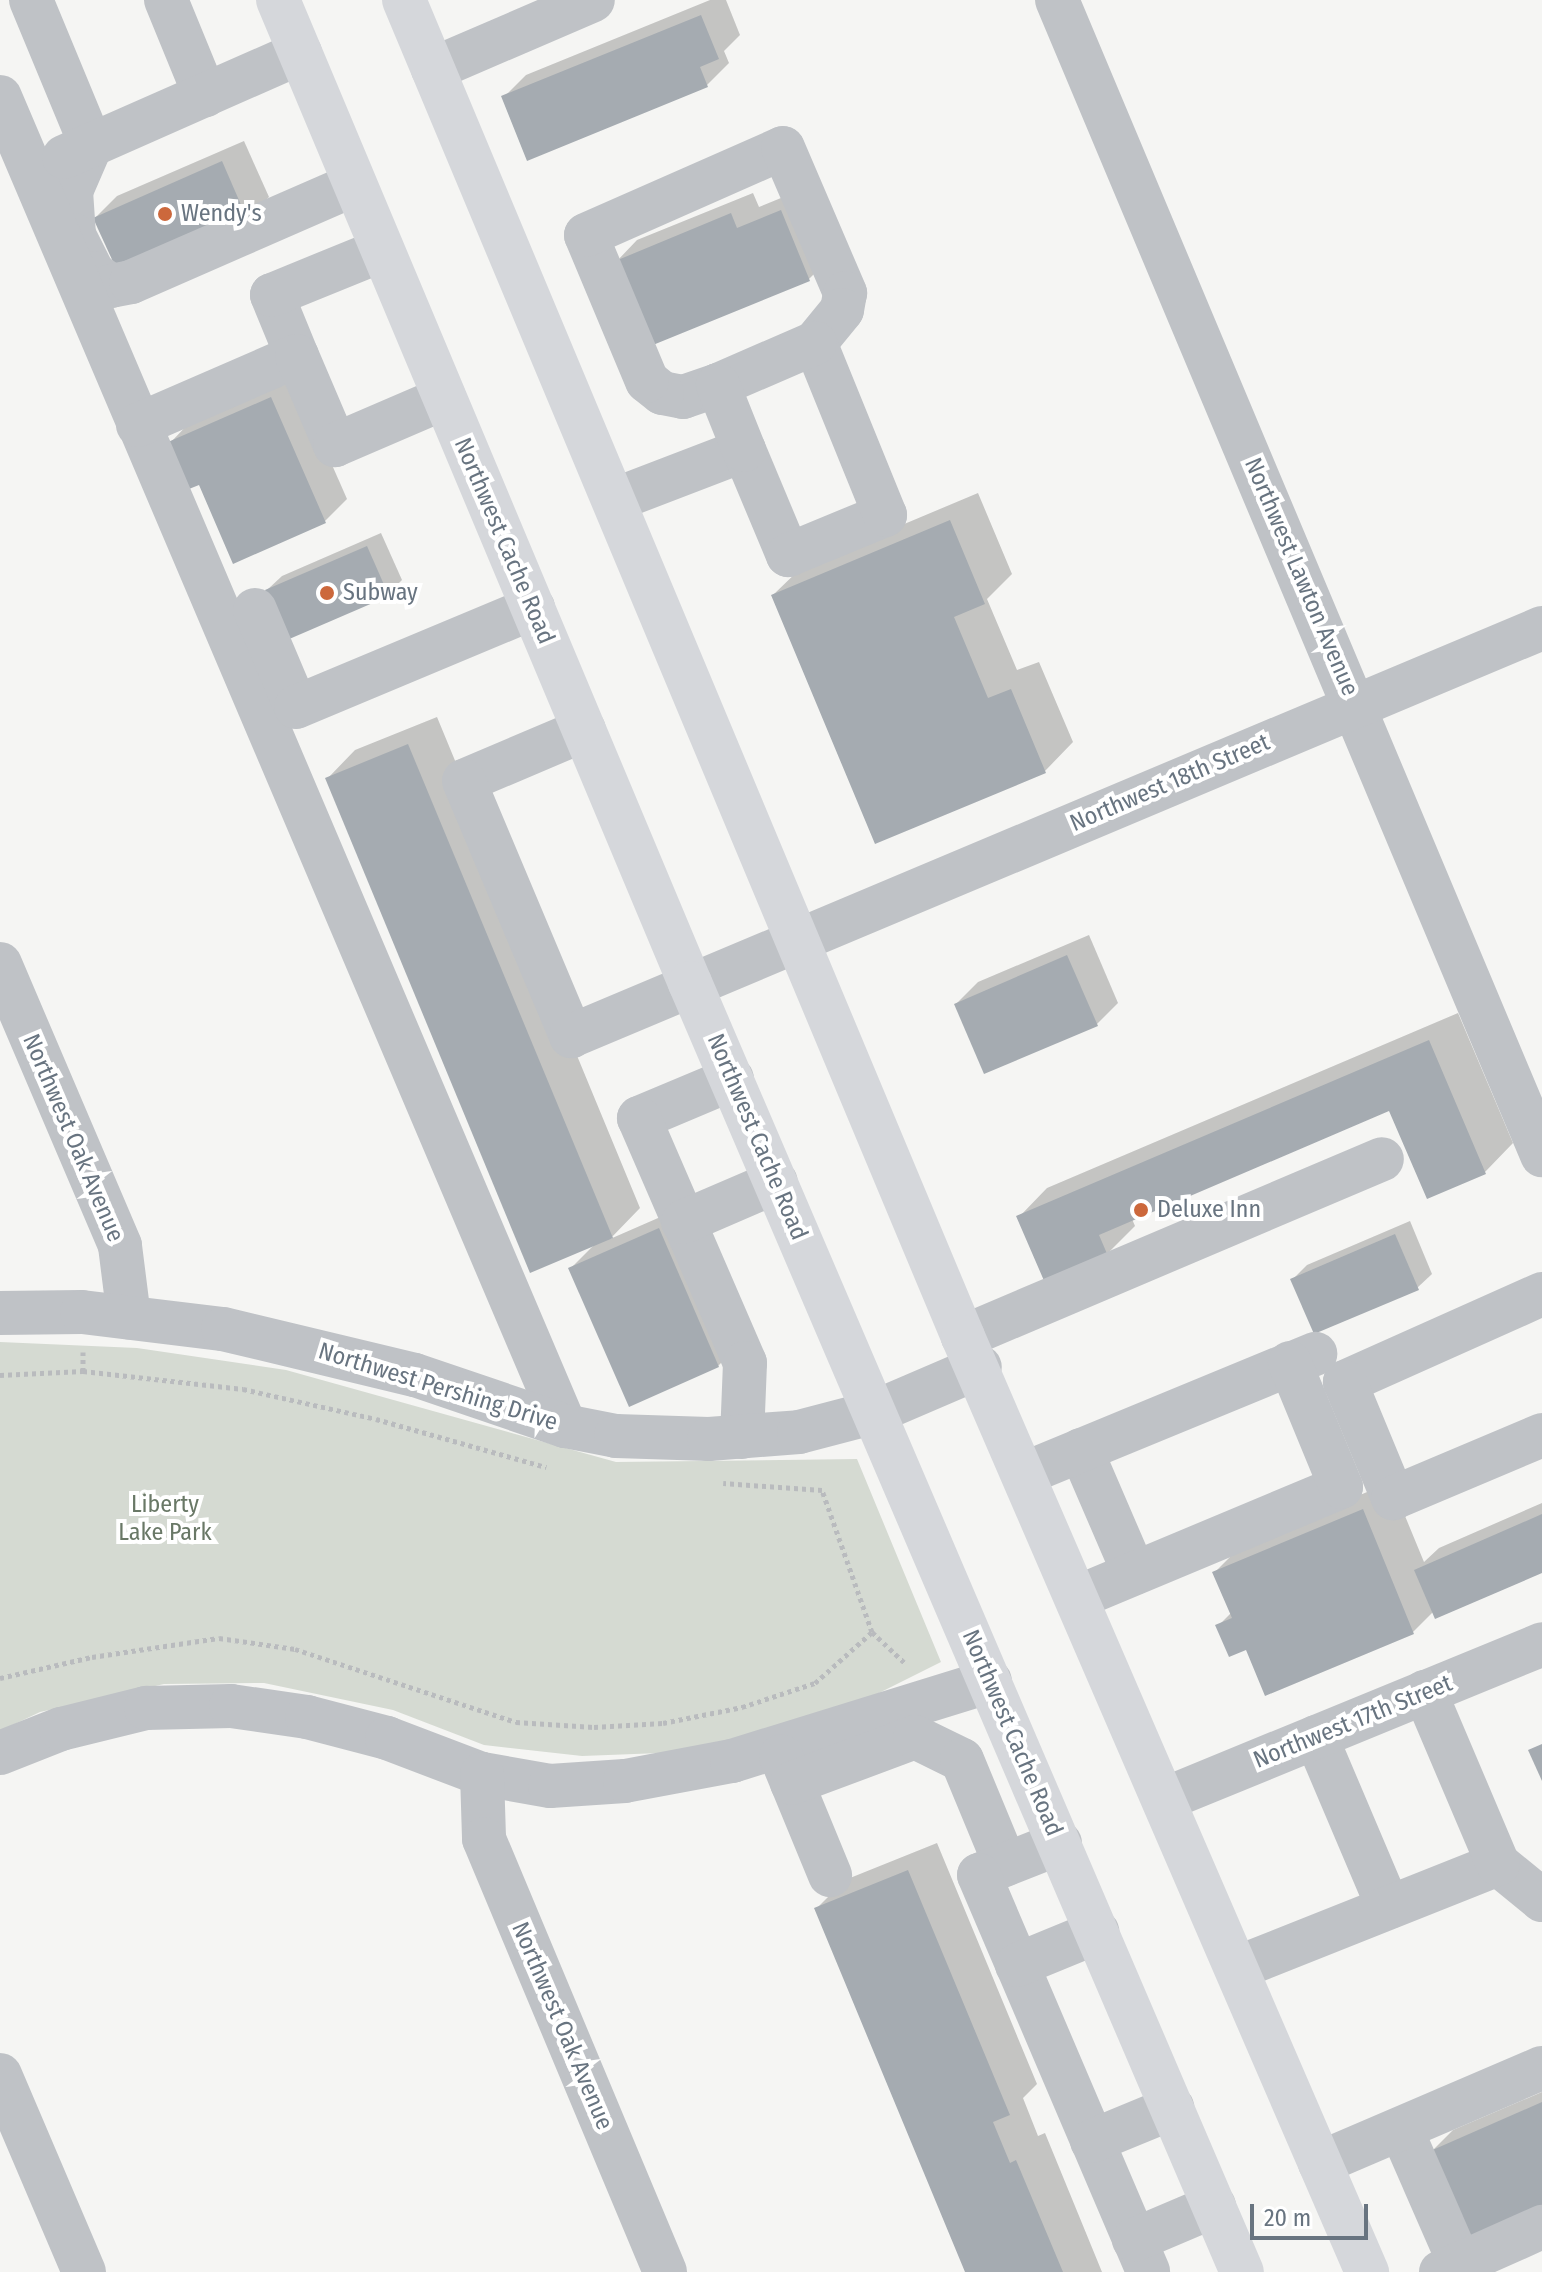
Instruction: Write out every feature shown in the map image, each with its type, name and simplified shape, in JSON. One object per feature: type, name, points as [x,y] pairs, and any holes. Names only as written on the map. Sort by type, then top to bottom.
[{"type":"main road","name":"Northwest Cache Road","points":[[278,0],[690,983],[1242,2272]]},
{"type":"main road","points":[[404,0],[972,1352],[1367,2272]]},
{"type":"street","points":[[31,0],[91,145],[71,191],[70,212],[81,255],[93,273],[111,286],[131,282],[355,184]]},
{"type":"street","points":[[166,0],[205,95]]},
{"type":"street","points":[[433,69],[593,0]]},
{"type":"street","name":"Northwest Lawton Avenue","points":[[1057,0],[1542,1155]]},
{"type":"street","points":[[31,171],[300,53]]},
{"type":"street","points":[[0,97],[565,1426]]},
{"type":"street","points":[[783,148],[845,293],[842,310],[815,343],[683,397],[662,393],[647,381],[586,235],[783,148]]},
{"type":"street","points":[[382,250],[272,295],[297,356],[335,445],[444,398]]},
{"type":"street","points":[[718,385],[788,555],[885,515],[815,343]]},
{"type":"street","points":[[138,425],[297,356]]},
{"type":"street","points":[[614,500],[744,450]]},
{"type":"street","points":[[255,610],[296,707],[533,608]]},
{"type":"street","name":"Northwest 18th Street","points":[[584,730],[464,781],[571,1036],[690,983],[1542,628]]},
{"type":"street","name":"Northwest Oak Avenue","points":[[0,964],[120,1246],[129,1317]]},
{"type":"street","points":[[732,1079],[639,1118],[745,1363],[742,1437]]},
{"type":"street","name":"Northwest Pershing Drive","points":[[0,1313],[129,1317],[316,1349],[415,1375],[565,1426],[616,1436],[742,1437],[799,1432],[875,1412],[972,1352],[1382,1159]]},
{"type":"street","points":[[683,1222],[776,1182]]},
{"type":"street","points":[[1345,1382],[1542,1294]]},
{"type":"street","points":[[1026,1473],[1313,1353],[1345,1382],[1393,1498],[1542,1435]]},
{"type":"street","points":[[1078,1597],[1341,1487],[1290,1363]]},
{"type":"street","points":[[1081,1450],[1134,1573]]},
{"type":"street","name":"Northwest 17th Street","points":[[1165,1799],[1542,1644]]},
{"type":"street","points":[[785,1765],[990,1681]]},
{"type":"street","points":[[1425,1692],[1498,1864],[1542,1900]]},
{"type":"street","points":[[0,1753],[61,1729],[146,1708],[231,1706],[307,1717],[387,1738],[482,1774],[550,1786],[625,1781],[732,1761],[785,1765],[915,1737],[962,1760],[1005,1864]]},
{"type":"street","points":[[1316,1737],[1388,1907]]},
{"type":"street","points":[[962,1760],[1014,1739]]},
{"type":"street","points":[[785,1765],[830,1875]]},
{"type":"street","name":"Northwest Oak Avenue","points":[[482,1774],[484,1839],[665,2272]]},
{"type":"street","points":[[1060,1843],[979,1875],[1141,2256],[1214,2206]]},
{"type":"street","points":[[1237,1968],[1498,1864]]},
{"type":"street","points":[[1017,1965],[1097,1932]]},
{"type":"street","points":[[1320,2163],[1542,2068]]},
{"type":"street","points":[[0,2075],[84,2272]]},
{"type":"street","points":[[1092,2141],[1172,2108]]},
{"type":"street","points":[[1401,2129],[1450,2268],[1542,2227]]},
{"type":"path","points":[[0,1375],[83,1371],[243,1389],[552,1467]]},
{"type":"path","points":[[0,1678],[92,1657],[219,1638],[295,1649],[516,1722],[594,1727],[663,1723],[742,1707],[815,1683],[872,1632],[822,1490],[710,1482]]},
{"type":"green space","name":"Liberty Lake Park","points":[[0,1342],[137,1348],[286,1370],[616,1462],[857,1459],[941,1662],[851,1707],[687,1752],[582,1756],[484,1745],[393,1710],[264,1683],[164,1684],[40,1712],[0,1731]]},
{"type":"building","points":[[701,15],[719,59],[700,67],[708,87],[527,161],[501,96]]},
{"type":"building","points":[[222,161],[248,221],[120,277],[93,218]]},
{"type":"building","points":[[781,210],[810,281],[648,347],[613,262],[731,213],[737,228]]},
{"type":"building","points":[[271,397],[326,523],[233,564],[199,485],[189,489],[168,442]]},
{"type":"building","points":[[950,520],[985,604],[954,617],[988,698],[1011,689],[1046,773],[875,844],[771,595]]},
{"type":"building","name":"Subway","points":[[367,546],[389,596],[287,640],[265,590]]},
{"type":"building","points":[[408,744],[613,1238],[530,1273],[325,778]]},
{"type":"building","points":[[1067,955],[1098,1026],[984,1074],[954,1004]]},
{"type":"building","points":[[1429,1040],[1486,1174],[1427,1199],[1389,1111],[1099,1235],[1108,1256],[1045,1283],[1016,1216]]},
{"type":"building","points":[[659,1228],[719,1367],[629,1407],[568,1268]]},
{"type":"building","points":[[1395,1234],[1419,1290],[1314,1334],[1290,1279]]},
{"type":"building","points":[[1363,1509],[1414,1634],[1265,1696],[1246,1650],[1229,1657],[1215,1625],[1232,1618],[1212,1572]]},
{"type":"building","points":[[1542,1514],[1542,1573],[1435,1619],[1414,1570]]},
{"type":"building","points":[[1542,1744],[1542,1781],[1528,1750]]},
{"type":"building","points":[[908,1870],[1010,2115],[993,2122],[1010,2163],[1016,2160],[1063,2272],[965,2272],[814,1908]]},
{"type":"building","points":[[1542,2102],[1542,2209],[1468,2241],[1428,2152]]},
{"type":"place","name":"Wendy's","points":[[165,214]]},
{"type":"place","name":"Subway","points":[[327,593]]},
{"type":"place","name":"Deluxe Inn","points":[[1141,1210]]}]
